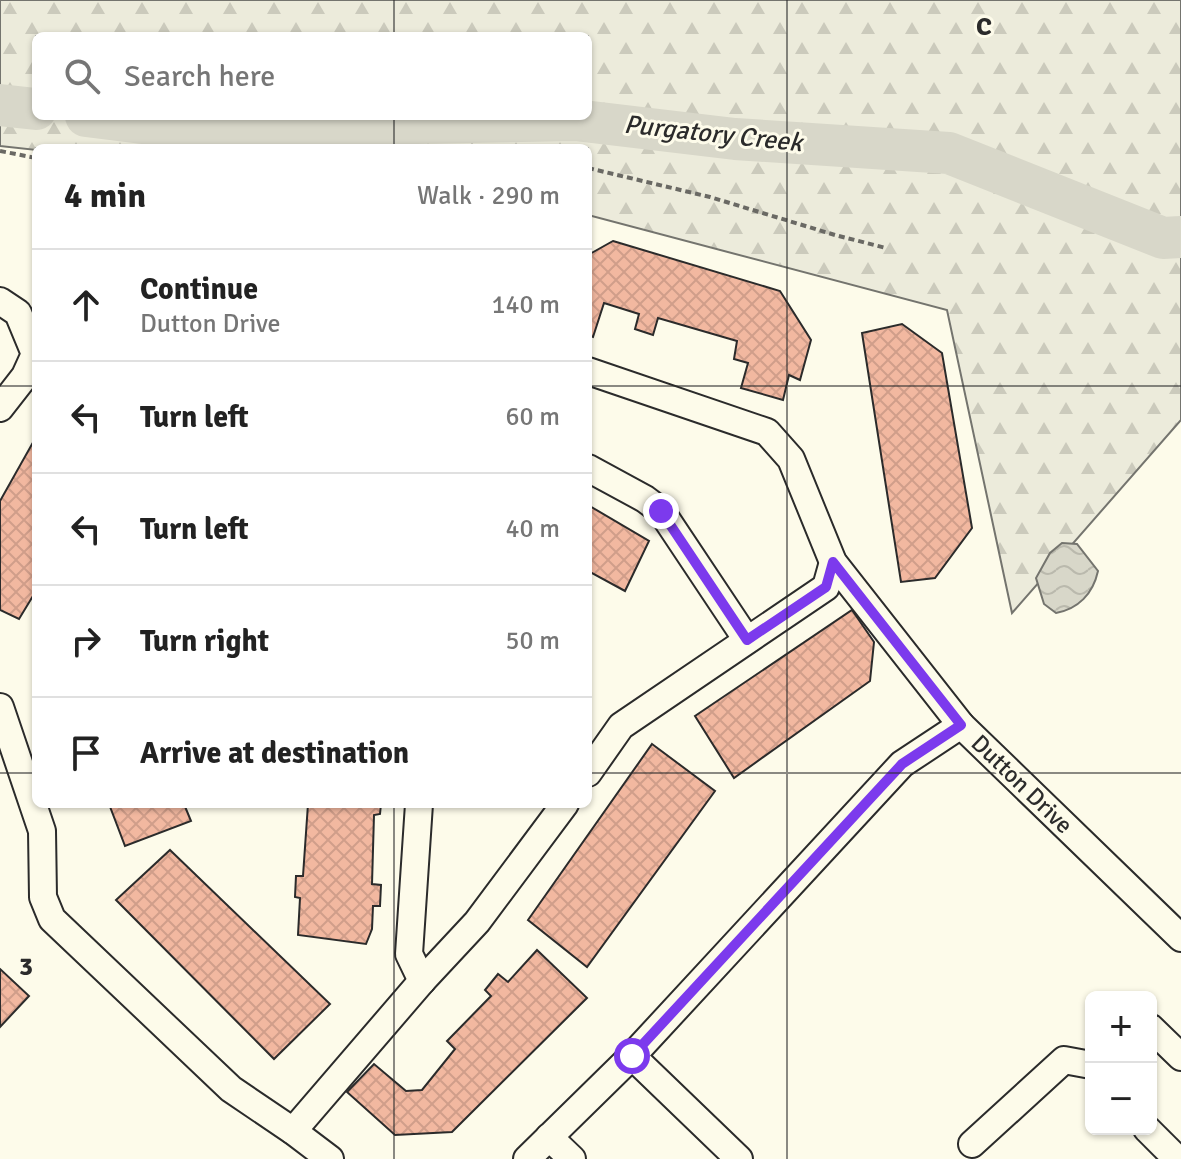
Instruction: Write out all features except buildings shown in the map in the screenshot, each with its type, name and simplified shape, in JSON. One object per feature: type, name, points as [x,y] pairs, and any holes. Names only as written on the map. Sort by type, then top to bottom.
[{"type":"street","points":[[0,301],[18,313],[32,345]]},
{"type":"street","points":[[0,408],[32,362]]},
{"type":"street","points":[[592,372],[767,432],[791,459],[833,562],[961,725]]},
{"type":"street","points":[[592,470],[661,511],[747,640]]},
{"type":"street","points":[[592,767],[621,726],[826,587],[833,562]]},
{"type":"street","points":[[0,707],[32,801]]},
{"type":"street","name":"Dutton Drive","points":[[527,1159],[632,1056],[902,764],[961,725],[1181,938]]},
{"type":"street","points":[[592,733],[621,726]]},
{"type":"street","points":[[34,808],[42,831],[43,897],[52,919],[231,1089],[330,1159]]},
{"type":"street","points":[[419,808],[409,954],[422,981]]},
{"type":"street","points":[[293,1131],[477,922],[562,808]]},
{"type":"street","points":[[1157,1034],[1181,1057]]},
{"type":"street","points":[[632,1056],[739,1159]]},
{"type":"street","points":[[972,1144],[1064,1060],[1085,1064]]},
{"type":"street","points":[[1153,1135],[1177,1159]]},
{"type":"street","points":[[549,1137],[572,1159]]},
{"type":"path","points":[[0,151],[32,157]]},
{"type":"path","points":[[592,169],[710,197],[886,248]]},
{"type":"green space","points":[[0,0],[1181,0],[1181,420],[1012,613],[947,310],[592,216],[592,144],[32,144],[32,150],[0,146]]},
{"type":"water","points":[[1062,543],[1077,544],[1098,571],[1083,599],[1071,608],[1056,613],[1044,604],[1036,578],[1050,553]]},
{"type":"waterway","name":"Purgatory Creek","points":[[0,105],[32,109]]},
{"type":"waterway","name":"Purgatory Creek","points":[[118,120],[150,124],[575,120]]},
{"type":"waterway","name":"Purgatory Creek","points":[[575,120],[735,139],[949,153],[1163,238],[1181,237]]},
{"type":"route","points":[[632,1056],[902,764],[961,725],[833,562],[826,587],[747,640],[661,511]]}]
